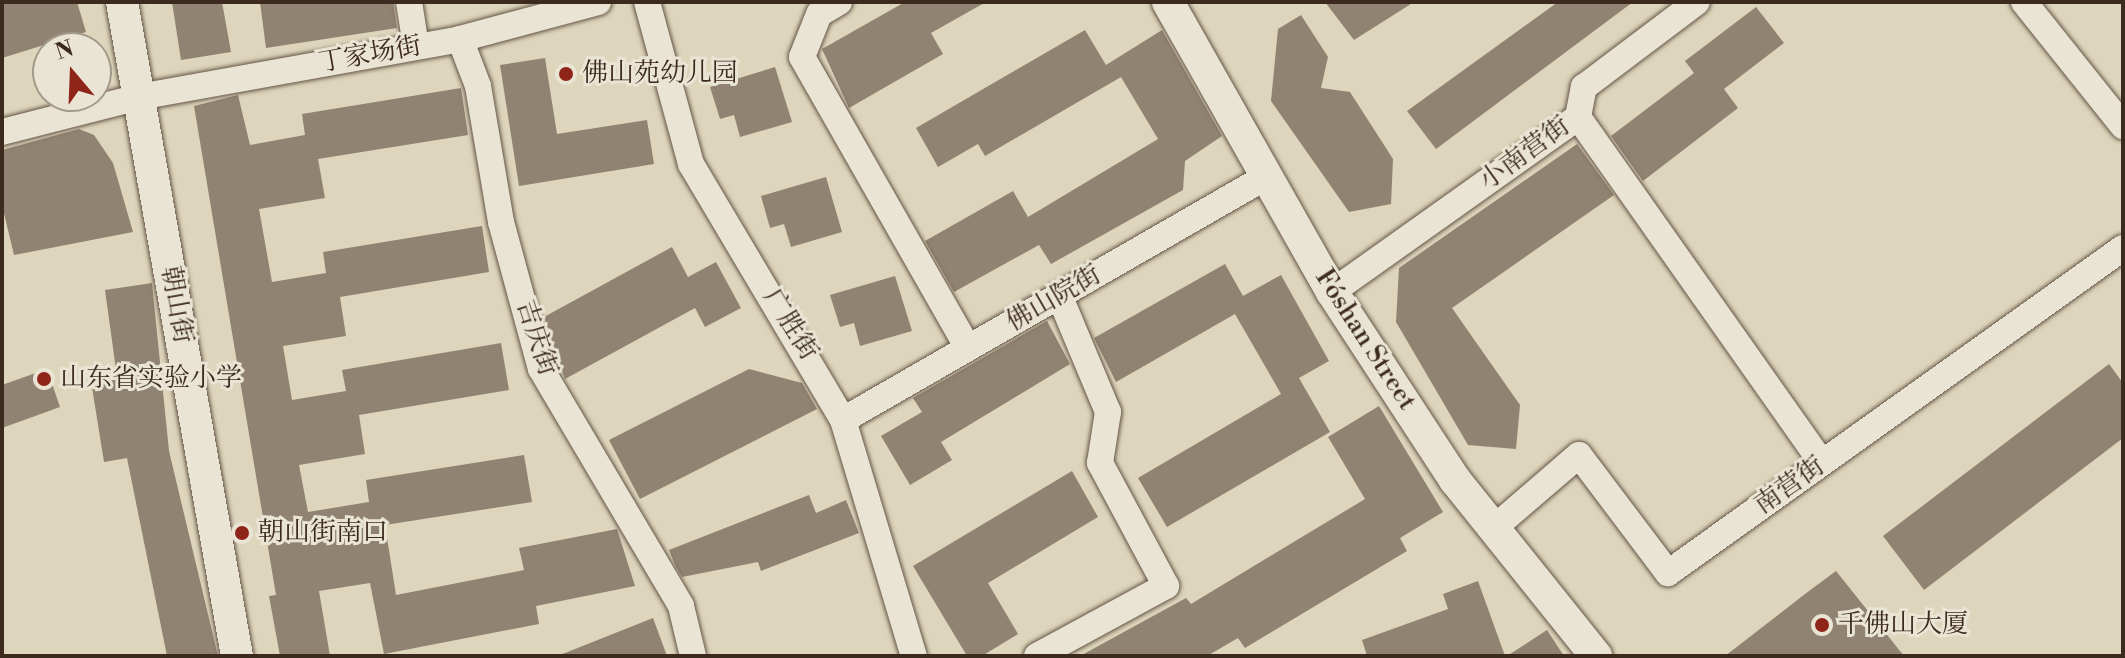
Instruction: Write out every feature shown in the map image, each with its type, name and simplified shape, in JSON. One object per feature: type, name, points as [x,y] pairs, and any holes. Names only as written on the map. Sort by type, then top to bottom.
[{"type":"street","name":"朝山街","points":[[122,2],[237,656]]},
{"type":"street","points":[[409,2],[416,46]]},
{"type":"street","name":"丁家场街","points":[[2,132],[139,97],[460,39],[598,2]]},
{"type":"street","name":"广胜街","points":[[647,2],[691,164],[843,420],[914,656]]},
{"type":"street","points":[[839,2],[819,14],[802,57],[968,348]]},
{"type":"street","name":"Fóshan Street","points":[[1168,2],[1332,292],[1494,528],[1596,656]]},
{"type":"street","name":"小南营街","points":[[1332,292],[1578,117],[1584,87],[1697,2]]},
{"type":"street","points":[[2024,2],[2123,126]]},
{"type":"street","name":"吉庆街","points":[[460,39],[478,86],[501,222],[541,369],[681,606],[693,656]]},
{"type":"street","points":[[1578,117],[1822,463]]},
{"type":"street","name":"佛山院街","points":[[843,420],[1265,177]]},
{"type":"street","name":"南营街","points":[[1494,528],[1579,455],[1668,573],[2123,248]]},
{"type":"street","points":[[1037,656],[1166,586],[1100,463],[1108,412],[1059,295]]},
{"type":"building","points":[[2,2],[77,2],[86,32],[32,32],[32,49],[2,58]]},
{"type":"building","points":[[172,2],[222,2],[231,52],[181,60]]},
{"type":"building","points":[[260,2],[393,2],[397,28],[266,48]]},
{"type":"building","points":[[905,2],[986,2],[931,33],[943,54],[849,108],[822,49]]},
{"type":"building","points":[[1325,2],[1414,2],[1354,40]]},
{"type":"building","points":[[1558,2],[1633,2],[1436,149],[1407,111]]},
{"type":"building","points":[[1756,7],[1784,43],[1724,89],[1738,108],[1643,181],[1611,136],[1694,73],[1685,61]]},
{"type":"building","points":[[1301,15],[1328,57],[1321,88],[1350,92],[1393,159],[1391,204],[1349,212],[1271,101],[1278,29]]},
{"type":"building","points":[[1085,30],[1106,65],[1162,30],[1222,136],[1185,161],[1183,190],[1051,264],[1039,245],[954,292],[925,241],[1013,191],[1028,217],[1158,139],[1121,77],[985,156],[978,144],[938,167],[916,128]]},
{"type":"building","points":[[545,58],[557,134],[647,120],[654,164],[519,186],[500,65]]},
{"type":"building","points":[[775,67],[792,122],[740,137],[734,115],[720,119],[710,87]]},
{"type":"building","points":[[461,88],[468,135],[318,159],[325,198],[259,209],[272,282],[326,273],[323,252],[482,226],[489,272],[340,297],[346,336],[283,346],[292,400],[346,391],[342,370],[501,343],[509,390],[359,415],[365,454],[299,465],[308,512],[369,502],[366,480],[524,455],[532,502],[385,525],[396,595],[524,570],[519,548],[617,529],[635,586],[536,606],[539,624],[384,654],[370,583],[319,591],[330,656],[280,656],[269,596],[276,595],[194,106],[238,95],[250,145],[305,135],[302,114]]},
{"type":"building","points":[[79,129],[94,135],[113,163],[133,232],[14,255],[2,205],[2,150]]},
{"type":"building","points":[[1577,144],[1614,195],[1452,308],[1520,405],[1516,449],[1468,445],[1396,322],[1399,268]]},
{"type":"building","points":[[826,177],[842,232],[791,247],[784,224],[770,228],[761,196]]},
{"type":"building","points":[[672,247],[688,277],[716,262],[741,308],[705,327],[695,308],[565,379],[544,317]]},
{"type":"building","points":[[1225,264],[1243,296],[1281,275],[1329,361],[1299,378],[1330,432],[1167,527],[1138,478],[1281,394],[1235,314],[1116,382],[1094,338]]},
{"type":"building","points":[[895,276],[912,331],[860,346],[854,323],[840,327],[830,295]]},
{"type":"building","points":[[152,283],[169,451],[218,656],[167,656],[127,458],[104,462],[91,381],[117,377],[105,290]]},
{"type":"building","points":[[1047,321],[1070,364],[941,442],[952,460],[910,485],[881,436],[922,412],[913,398]]},
{"type":"building","points":[[2109,364],[2123,383],[2123,438],[1924,590],[1883,536]]},
{"type":"building","points":[[47,369],[60,407],[2,428],[2,385]]},
{"type":"building","points":[[749,369],[802,383],[817,409],[640,499],[609,440]]},
{"type":"building","points":[[1379,406],[1443,512],[1400,538],[1407,551],[1245,648],[1238,638],[1207,656],[1080,656],[1186,598],[1191,604],[1365,499],[1328,437]]},
{"type":"building","points":[[1072,471],[1098,517],[988,583],[1018,634],[982,656],[967,656],[913,566]]},
{"type":"building","points":[[809,495],[816,513],[846,500],[859,533],[761,571],[758,562],[682,577],[675,565],[669,550]]},
{"type":"building","name":"千佛山大厦","points":[[1836,571],[1904,656],[1725,656],[1805,594]]},
{"type":"building","points":[[1478,581],[1505,656],[1367,656],[1362,640],[1448,609],[1443,594]]},
{"type":"building","points":[[653,618],[667,656],[560,655]]},
{"type":"building","points":[[1547,630],[1564,656],[1507,656]]},
{"type":"place","name":"佛山苑幼儿园","points":[[566,74]]},
{"type":"place","name":"山东省实验小学","points":[[44,379]]},
{"type":"place","name":"朝山街南口","points":[[242,533]]},
{"type":"place","name":"千佛山大厦","points":[[1822,625]]}]
